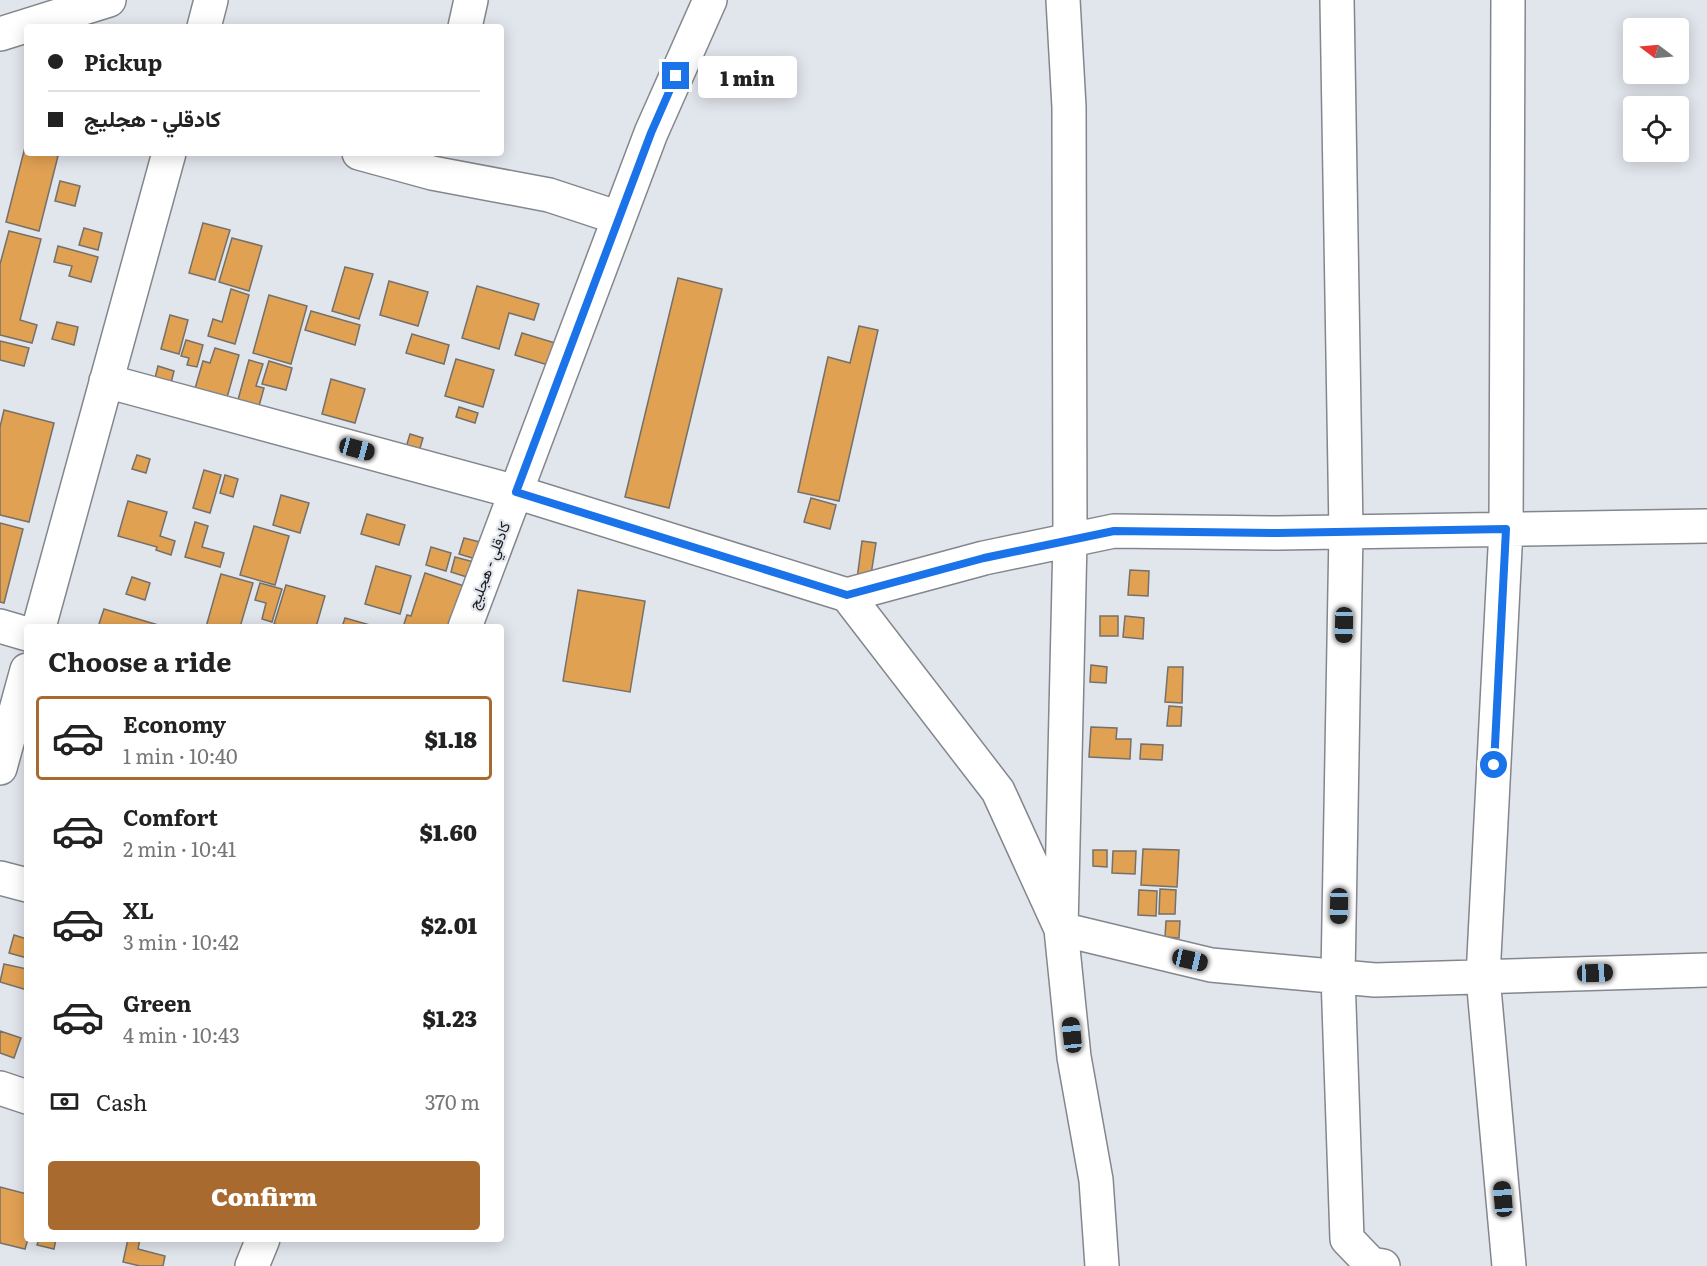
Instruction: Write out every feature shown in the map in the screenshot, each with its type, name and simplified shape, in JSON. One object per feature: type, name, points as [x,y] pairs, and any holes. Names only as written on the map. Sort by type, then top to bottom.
[{"type":"street","points":[[205,24],[211,0]]},
{"type":"street","points":[[466,24],[471,0]]},
{"type":"street","name":"كادقلي - هجليج","points":[[466,624],[651,133],[710,0]]},
{"type":"street","points":[[1063,0],[1070,107],[1070,540],[1061,929],[1074,1056],[1096,1180],[1102,1266]]},
{"type":"street","points":[[1337,0],[1346,532],[1338,976],[1347,1239],[1371,1264],[1383,1266]]},
{"type":"street","points":[[1508,0],[1506,529],[1483,977],[1509,1266]]},
{"type":"street","points":[[4,27],[100,1]]},
{"type":"street","points":[[40,624],[168,156]]},
{"type":"street","points":[[381,156],[434,163],[549,195],[619,218]]},
{"type":"street","points":[[106,381],[516,492],[847,595],[984,558],[1114,531],[1278,533],[1707,526]]},
{"type":"street","points":[[847,595],[998,791],[1061,929]]},
{"type":"street","points":[[0,626],[24,633]]},
{"type":"street","points":[[0,768],[24,681]]},
{"type":"street","points":[[0,878],[24,884]]},
{"type":"street","points":[[1061,929],[1211,965],[1375,980],[1707,970]]},
{"type":"street","points":[[0,1088],[24,1095]]},
{"type":"street","points":[[252,1266],[262,1242]]},
{"type":"building","points":[[24,151],[24,156],[58,156],[39,231],[6,222]]},
{"type":"building","points":[[60,181],[80,186],[75,206],[55,201]]},
{"type":"building","points":[[203,223],[230,230],[215,280],[189,273]]},
{"type":"building","points":[[84,228],[102,233],[98,250],[79,245]]},
{"type":"building","points":[[9,231],[41,239],[20,320],[37,325],[32,343],[0,335],[0,264]]},
{"type":"building","points":[[232,238],[262,246],[249,291],[219,282]]},
{"type":"building","points":[[58,246],[98,257],[91,282],[69,276],[72,266],[54,262]]},
{"type":"building","points":[[345,267],[373,274],[359,319],[332,311]]},
{"type":"building","points":[[678,278],[722,289],[669,508],[625,497]]},
{"type":"building","points":[[389,281],[428,292],[418,326],[380,315]]},
{"type":"building","points":[[477,286],[539,304],[534,320],[509,313],[499,349],[462,338]]},
{"type":"building","points":[[231,289],[249,295],[235,344],[208,336],[213,319],[222,322]]},
{"type":"building","points":[[269,295],[307,306],[291,364],[253,353]]},
{"type":"building","points":[[311,311],[360,325],[355,345],[305,330]]},
{"type":"building","points":[[170,315],[188,320],[179,354],[161,349]]},
{"type":"building","points":[[57,322],[78,327],[74,345],[52,339]]},
{"type":"building","points":[[859,326],[878,330],[839,501],[798,492],[828,357],[850,363]]},
{"type":"building","points":[[522,333],[565,346],[558,368],[515,355]]},
{"type":"building","points":[[412,334],[449,345],[444,364],[406,353]]},
{"type":"building","points":[[186,340],[203,345],[197,367],[187,365],[189,358],[181,356]]},
{"type":"building","points":[[0,341],[29,348],[24,366],[0,360]]},
{"type":"building","points":[[215,348],[239,355],[226,401],[194,392],[203,361],[210,363]]},
{"type":"building","points":[[456,359],[494,370],[483,407],[445,396]]},
{"type":"building","points":[[249,360],[263,364],[256,386],[264,388],[257,413],[236,407]]},
{"type":"building","points":[[269,361],[292,368],[286,390],[262,384]]},
{"type":"building","points":[[158,366],[174,371],[169,391],[153,386]]},
{"type":"building","points":[[331,379],[365,389],[355,423],[322,414]]},
{"type":"building","points":[[459,407],[478,413],[475,423],[456,417]]},
{"type":"building","points":[[4,410],[54,423],[29,522],[0,515],[0,427]]},
{"type":"building","points":[[410,434],[423,438],[418,455],[405,451]]},
{"type":"building","points":[[137,455],[150,459],[146,473],[132,469]]},
{"type":"building","points":[[204,470],[221,475],[210,513],[193,508]]},
{"type":"building","points":[[225,475],[238,479],[233,497],[220,493]]},
{"type":"building","points":[[281,495],[309,503],[300,533],[273,525]]},
{"type":"building","points":[[811,498],[836,505],[830,529],[804,522]]},
{"type":"building","points":[[128,501],[167,512],[160,536],[175,541],[171,555],[156,550],[157,547],[118,536]]},
{"type":"building","points":[[367,514],[405,525],[399,545],[361,534]]},
{"type":"building","points":[[195,522],[208,526],[202,547],[224,553],[220,567],[185,557]]},
{"type":"building","points":[[0,523],[23,529],[4,603],[0,602]]},
{"type":"building","points":[[254,526],[289,536],[275,585],[240,575]]},
{"type":"building","points":[[464,538],[484,543],[479,560],[459,554]]},
{"type":"building","points":[[862,541],[876,543],[870,581],[857,579]]},
{"type":"building","points":[[431,547],[451,553],[446,571],[426,565]]},
{"type":"building","points":[[455,557],[474,562],[470,578],[451,572]]},
{"type":"building","points":[[376,566],[411,576],[400,614],[365,604]]},
{"type":"building","points":[[1130,570],[1149,571],[1148,596],[1128,595]]},
{"type":"building","points":[[425,573],[464,586],[451,624],[404,624],[407,615],[411,616]]},
{"type":"building","points":[[221,574],[253,583],[241,624],[207,624]]},
{"type":"building","points":[[132,577],[150,583],[145,600],[126,594]]},
{"type":"building","points":[[260,583],[282,589],[272,622],[262,619],[266,603],[255,600]]},
{"type":"building","points":[[286,585],[325,596],[317,624],[274,624]]},
{"type":"building","points":[[578,590],[645,601],[630,692],[563,681]]},
{"type":"building","points":[[104,609],[155,624],[99,624]]},
{"type":"building","points":[[1100,616],[1118,616],[1118,636],[1100,636]]},
{"type":"building","points":[[1125,616],[1144,618],[1143,639],[1123,637]]},
{"type":"building","points":[[345,618],[366,624],[343,624]]},
{"type":"building","points":[[1091,665],[1107,667],[1106,683],[1090,682]]},
{"type":"building","points":[[1168,667],[1183,667],[1182,703],[1165,702]]},
{"type":"building","points":[[1169,706],[1182,707],[1181,726],[1167,726]]},
{"type":"building","points":[[1091,727],[1117,728],[1116,739],[1131,739],[1130,759],[1089,757]]},
{"type":"building","points":[[1141,744],[1163,745],[1162,760],[1140,759]]},
{"type":"building","points":[[1143,849],[1179,850],[1177,887],[1141,885]]},
{"type":"building","points":[[1093,850],[1107,850],[1107,867],[1093,866]]},
{"type":"building","points":[[1113,851],[1136,851],[1135,874],[1112,873]]},
{"type":"building","points":[[1160,889],[1176,890],[1175,914],[1159,914]]},
{"type":"building","points":[[1139,890],[1157,891],[1156,916],[1138,915]]},
{"type":"building","points":[[1166,921],[1180,921],[1179,938],[1165,937]]},
{"type":"building","points":[[14,935],[24,938],[24,957],[9,953]]},
{"type":"building","points":[[4,964],[24,968],[24,989],[0,982]]},
{"type":"building","points":[[0,1031],[21,1038],[14,1058],[0,1053]]},
{"type":"building","points":[[0,1187],[24,1193],[24,1242],[27,1242],[25,1249],[0,1243]]},
{"type":"building","points":[[38,1242],[55,1242],[54,1249],[37,1245]]},
{"type":"building","points":[[127,1242],[139,1242],[138,1249],[165,1256],[163,1266],[140,1266],[123,1262]]},
{"type":"route","points":[[676,76],[651,133],[516,492],[847,595],[984,558],[1114,531],[1278,533],[1506,529],[1494,765]]}]
